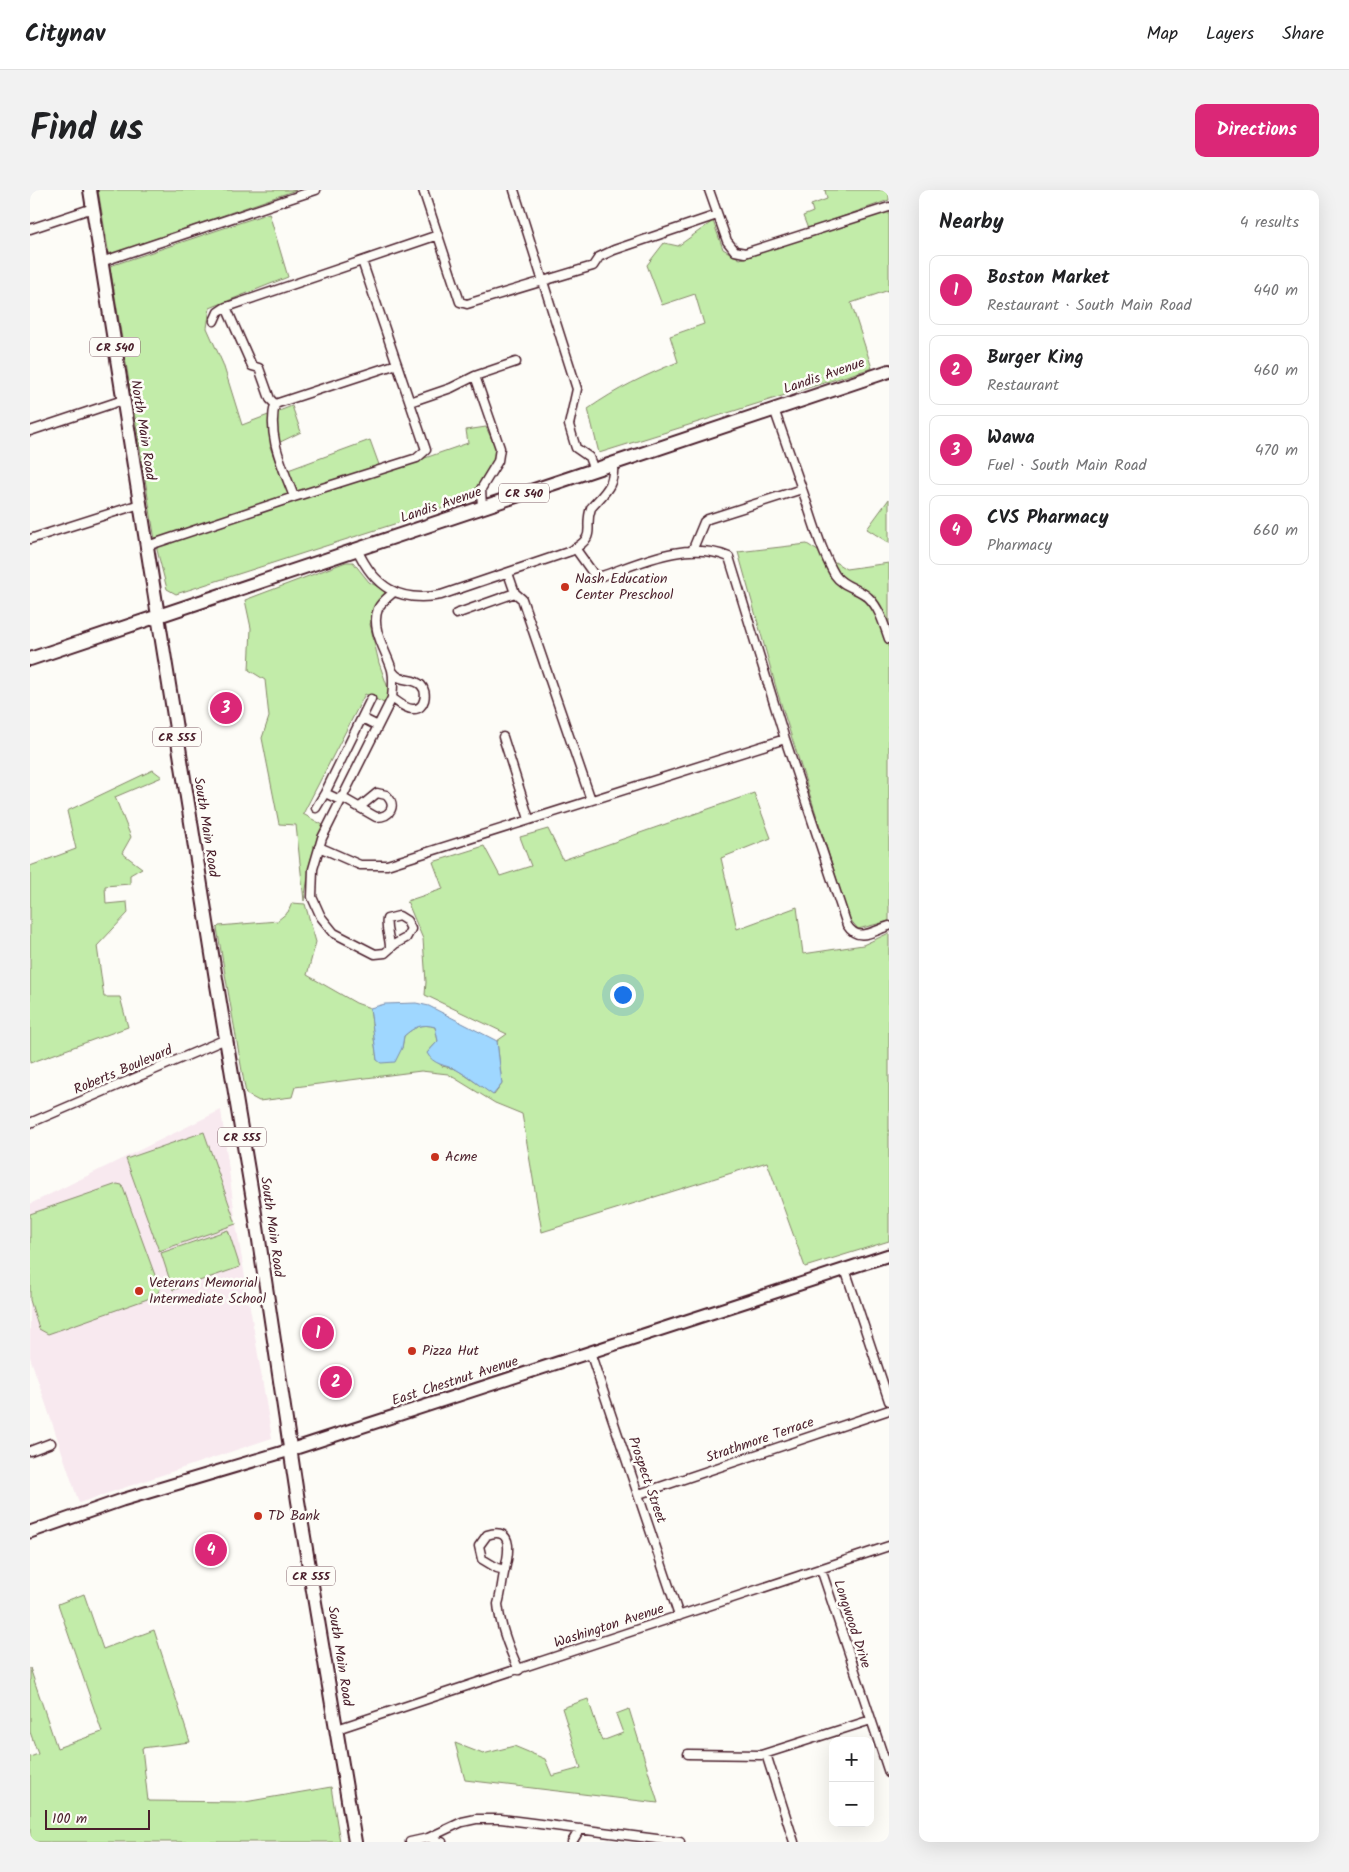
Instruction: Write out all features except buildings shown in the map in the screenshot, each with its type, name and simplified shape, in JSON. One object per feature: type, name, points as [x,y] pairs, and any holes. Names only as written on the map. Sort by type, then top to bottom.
[{"type":"main road","name":"North Main Road","points":[[90,190],[158,616]]},
{"type":"main road","name":"Landis Avenue","points":[[30,659],[889,371]]},
{"type":"main road","name":"South Main Road","points":[[158,616],[253,1200],[290,1450],[355,1842]]},
{"type":"street","points":[[101,262],[316,190]]},
{"type":"street","points":[[423,190],[460,302],[467,304],[593,266],[599,257],[613,250],[717,215]]},
{"type":"street","points":[[514,190],[577,389],[569,425],[576,448],[589,456],[594,470]]},
{"type":"street","points":[[709,190],[723,234],[730,246],[735,250],[745,253],[889,207]]},
{"type":"street","points":[[30,229],[93,208]]},
{"type":"street","points":[[214,321],[218,312],[226,307],[438,235]]},
{"type":"street","points":[[147,546],[417,458],[426,450],[362,261]]},
{"type":"street","points":[[226,307],[252,366],[259,368],[270,399],[275,404]]},
{"type":"street","points":[[410,402],[516,362]]},
{"type":"street","points":[[275,404],[397,364]]},
{"type":"street","points":[[476,376],[500,448],[498,461],[481,489],[482,507]]},
{"type":"street","points":[[30,430],[123,400]]},
{"type":"street","points":[[275,404],[272,417],[274,441],[294,497]]},
{"type":"street","points":[[774,409],[823,547],[836,576],[844,584],[869,598],[878,609],[889,639]]},
{"type":"street","points":[[357,549],[369,572],[394,592],[408,596],[424,598],[441,595],[508,573],[582,544],[588,535],[591,508],[612,482],[614,475],[613,463]]},
{"type":"street","points":[[692,552],[704,522],[708,519],[802,489]]},
{"type":"street","points":[[30,539],[140,504]]},
{"type":"street","points":[[575,548],[595,576],[602,576],[663,554],[720,553],[729,557],[785,738],[847,925],[854,934],[860,936],[889,926]]},
{"type":"street","points":[[508,573],[515,593],[522,599],[591,800]]},
{"type":"street","points":[[390,947],[385,953],[375,954],[334,933],[324,922],[312,897],[311,885],[319,847],[341,798],[392,698],[394,679],[377,630],[376,620],[377,611],[381,603],[394,592]]},
{"type":"street","points":[[456,614],[515,593]]},
{"type":"street","points":[[392,670],[400,679],[421,685],[425,693],[423,703],[417,709],[411,710],[392,698]]},
{"type":"street","points":[[316,808],[371,699]]},
{"type":"street","points":[[362,718],[378,726]]},
{"type":"street","points":[[504,737],[529,819]]},
{"type":"street","points":[[319,847],[360,865],[377,866],[400,861],[785,738]]},
{"type":"street","points":[[325,793],[360,807]]},
{"type":"street","name":"Roberts Boulevard","points":[[30,1123],[226,1039]]},
{"type":"street","name":"East Chestnut Avenue","points":[[30,1532],[122,1500],[290,1450],[889,1254]]},
{"type":"street","points":[[845,1269],[889,1401]]},
{"type":"street","name":"Prospect Street","points":[[590,1352],[679,1616]]},
{"type":"street","name":"Strathmore Terrace","points":[[639,1494],[889,1410]]},
{"type":"street","points":[[30,1451],[51,1443]]},
{"type":"street","points":[[505,1570],[493,1566],[482,1559],[479,1546],[487,1535],[498,1534],[507,1540],[509,1553],[498,1604],[509,1648],[519,1670]]},
{"type":"street","name":"Washington Avenue","points":[[337,1730],[889,1546]]},
{"type":"street","name":"Longwood Drive","points":[[821,1568],[889,1773]]},
{"type":"street","points":[[688,1754],[745,1756],[766,1754],[871,1720]]},
{"type":"street","points":[[766,1754],[794,1842]]},
{"type":"street","points":[[410,1842],[428,1838],[462,1822],[476,1819],[580,1829],[625,1838],[680,1842]]},
{"type":"street","points":[[572,1842],[580,1829]]},
{"type":"street","points":[[428,1838],[442,1842]]},
{"type":"shaded area","name":"Veterans Memorial Intermediate School","points":[[221,1110],[236,1224],[272,1438],[79,1503],[30,1357],[30,1204]]},
{"type":"green space","points":[[98,190],[296,190],[109,255]]},
{"type":"green space","points":[[825,190],[889,190],[889,200],[808,229],[803,216],[813,212],[811,205],[827,199]]},
{"type":"green space","points":[[889,209],[889,290],[851,303],[872,368],[599,453],[588,409],[609,395],[678,362],[670,336],[704,324],[695,294],[662,305],[647,265],[664,243],[678,246],[713,221],[723,249],[740,259]]},
{"type":"green space","points":[[269,213],[288,277],[210,308],[207,328],[223,364],[242,425],[292,406],[301,432],[270,447],[280,473],[370,440],[382,473],[468,443],[466,430],[486,427],[498,453],[481,480],[476,493],[469,500],[176,594],[167,589],[156,546],[110,266]]},
{"type":"green space","points":[[889,499],[889,543],[867,529]]},
{"type":"green space","points":[[807,544],[846,569],[889,563],[889,921],[858,929],[849,918],[777,691],[738,552]]},
{"type":"green space","points":[[346,562],[353,562],[369,582],[384,590],[385,595],[370,624],[379,663],[389,691],[386,704],[365,694],[303,814],[324,827],[311,859],[304,901],[296,825],[279,824],[262,738],[269,717],[265,680],[249,670],[251,628],[245,600]]},
{"type":"green space","points":[[153,770],[162,777],[115,797],[131,837],[122,853],[142,868],[130,875],[130,884],[105,886],[106,904],[127,902],[128,913],[97,946],[104,997],[120,997],[128,1027],[30,1063],[30,866],[76,849],[67,811]]},
{"type":"green space","points":[[754,793],[771,838],[721,858],[737,929],[797,907],[803,954],[863,945],[889,933],[889,1241],[805,1267],[767,1162],[542,1232],[522,1114],[495,1103],[448,1074],[421,1071],[295,1087],[292,1097],[259,1101],[246,1094],[217,928],[219,926],[277,921],[288,912],[292,903],[305,904],[316,942],[307,975],[356,1003],[370,1008],[377,1060],[402,1048],[404,1036],[411,1030],[426,1025],[435,1027],[438,1041],[427,1053],[442,1066],[456,1069],[494,1095],[502,1084],[497,1041],[507,1034],[425,995],[423,939],[407,901],[443,889],[433,862],[484,846],[500,876],[531,866],[520,837],[548,829],[563,860]]},
{"type":"green space","points":[[204,1132],[236,1224],[159,1251],[126,1159]]},
{"type":"green space","points":[[117,1184],[122,1185],[160,1289],[156,1296],[48,1334],[39,1329],[30,1300],[30,1214]]},
{"type":"green space","points":[[228,1230],[240,1267],[173,1290],[161,1253]]},
{"type":"green space","points":[[84,1594],[103,1649],[154,1630],[190,1742],[142,1748],[148,1801],[245,1802],[331,1787],[340,1842],[30,1842],[30,1757],[38,1754],[30,1732],[30,1668],[57,1748],[102,1732],[58,1604]]},
{"type":"green space","points":[[588,1699],[602,1741],[623,1733],[616,1714],[629,1709],[658,1803],[465,1780],[455,1743],[483,1754],[514,1746],[545,1759],[552,1776],[581,1768],[562,1708]]},
{"type":"water","points":[[416,1003],[429,1006],[497,1041],[502,1084],[493,1095],[462,1073],[436,1062],[430,1057],[427,1053],[438,1041],[435,1027],[426,1025],[418,1027],[404,1036],[402,1048],[395,1062],[381,1063],[377,1060],[370,1008],[385,1004]]},
{"type":"place","name":"Nash Education Center Preschool","points":[[565,587]]},
{"type":"place","name":"Wawa","points":[[226,708]]},
{"type":"place","name":"Acme","points":[[435,1157]]},
{"type":"place","name":"Veterans Memorial Intermediate School","points":[[139,1291]]},
{"type":"place","name":"Boston Market","points":[[318,1333]]},
{"type":"place","name":"Pizza Hut","points":[[412,1351]]},
{"type":"place","name":"Burger King","points":[[336,1382]]},
{"type":"place","name":"TD Bank","points":[[258,1516]]},
{"type":"place","name":"CVS Pharmacy","points":[[211,1550]]}]
